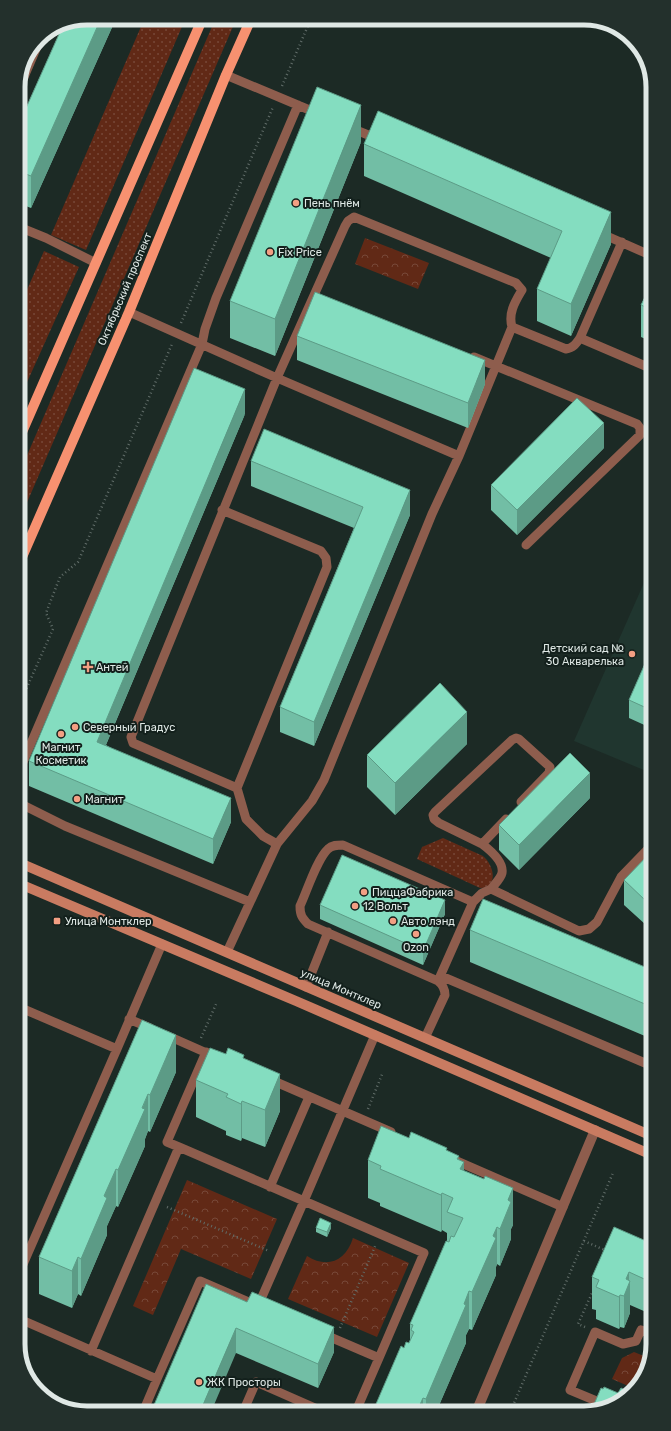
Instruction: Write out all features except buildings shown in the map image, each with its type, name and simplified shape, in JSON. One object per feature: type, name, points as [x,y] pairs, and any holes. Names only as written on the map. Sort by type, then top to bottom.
[{"type":"main road","points":[[25,425],[199,25]]},
{"type":"main road","name":"Октябрьский проспект","points":[[25,552],[129,312],[226,75],[248,25]]},
{"type":"street","name":"улица Монтклер","points":[[25,865],[646,1133]]},
{"type":"street","points":[[25,886],[646,1152]]},
{"type":"street","points":[[479,1406],[595,1130]]},
{"type":"lane","points":[[226,75],[327,118]]},
{"type":"lane","points":[[25,757],[202,344],[205,329],[216,298],[298,105]]},
{"type":"lane","points":[[342,124],[386,142]]},
{"type":"lane","points":[[227,952],[277,844],[312,801],[324,780],[432,514],[459,456],[497,366],[512,327],[510,320],[512,311],[522,290],[516,283],[354,217],[348,221],[345,226],[318,296],[277,378],[222,510],[131,737],[133,743],[236,788]]},
{"type":"lane","points":[[25,230],[46,238],[96,263]]},
{"type":"lane","points":[[592,230],[646,253]]},
{"type":"lane","points":[[512,327],[566,349],[571,349],[575,346],[580,338],[622,242]]},
{"type":"lane","points":[[129,312],[277,378],[459,456]]},
{"type":"lane","points":[[580,338],[646,366]]},
{"type":"lane","points":[[467,354],[637,424],[640,428],[640,435],[526,545]]},
{"type":"lane","points":[[222,510],[321,551],[326,558],[327,567],[236,788],[246,819],[263,836],[277,844]]},
{"type":"lane","points":[[425,1038],[445,995],[440,978],[473,902],[482,893],[491,889],[502,875],[502,866],[489,850],[482,844],[439,823],[434,819],[433,815],[512,740],[516,738],[519,739],[550,767],[549,773],[482,844]]},
{"type":"lane","points":[[25,806],[65,826],[250,902]]},
{"type":"lane","points":[[473,902],[343,845],[335,845],[329,848],[322,856],[300,906],[300,913],[302,919],[308,924],[646,1064]]},
{"type":"lane","points":[[491,889],[580,931],[589,929],[597,922],[621,877],[646,851]]},
{"type":"lane","points":[[306,987],[328,932]]},
{"type":"lane","points":[[25,1254],[117,1049],[162,944]]},
{"type":"lane","points":[[25,1010],[117,1049]]},
{"type":"lane","points":[[130,1019],[227,1061]]},
{"type":"lane","points":[[146,1406],[200,1281],[262,1307],[280,1256],[375,1035]]},
{"type":"lane","points":[[206,1052],[167,1142],[424,1253],[358,1406]]},
{"type":"lane","points":[[261,1076],[399,1136]]},
{"type":"lane","points":[[270,1187],[309,1097]]},
{"type":"lane","points":[[91,1351],[179,1147]]},
{"type":"lane","points":[[442,1154],[563,1207]]},
{"type":"lane","points":[[25,1321],[157,1379]]},
{"type":"lane","points":[[314,1330],[378,1358]]},
{"type":"lane","points":[[601,1403],[570,1390],[596,1332],[623,1344],[636,1341],[641,1330],[646,1332]]},
{"type":"lane","points":[[246,1406],[256,1382],[311,1406]]},
{"type":"path","points":[[25,691],[52,629],[46,613],[60,577],[78,562],[308,25]]},
{"type":"path","points":[[197,1048],[217,1002]]},
{"type":"path","points":[[363,1120],[384,1072]]},
{"type":"path","points":[[513,1406],[613,1174]]},
{"type":"path","points":[[155,1202],[280,1256]]},
{"type":"path","points":[[335,1339],[380,1234]]},
{"type":"path","points":[[584,1241],[610,1253]]},
{"type":"path","points":[[594,1288],[578,1324],[596,1332]]},
{"type":"shaded area","name":"Детский сад № 30 Акварелька","points":[[646,578],[646,771],[574,741]]},
{"type":"green space","points":[[142,25],[183,25],[86,250],[51,235]]},
{"type":"green space","points":[[213,25],[234,25],[25,507],[25,460]]},
{"type":"green space","points":[[365,238],[429,263],[418,289],[355,264]]},
{"type":"green space","points":[[44,251],[79,267],[25,387],[25,294]]},
{"type":"green space","points":[[443,838],[483,856],[487,860],[492,870],[493,875],[490,884],[486,887],[480,888],[417,859],[422,847]]},
{"type":"green space","points":[[187,1180],[277,1219],[251,1279],[181,1249],[153,1315],[133,1306]]},
{"type":"green space","points":[[353,1238],[409,1263],[377,1337],[288,1299],[307,1256],[322,1262],[335,1260],[346,1252]]},
{"type":"green space","points":[[634,1352],[644,1356],[640,1371],[630,1386],[612,1379],[622,1358]]},
{"type":"place","name":"Пень пнём","points":[[296,203]]},
{"type":"place","name":"Fix Price","points":[[270,252]]},
{"type":"place","name":"Детский сад № 30 Акварелька","points":[[632,654]]},
{"type":"place","name":"Антей","points":[[88,667]]},
{"type":"place","name":"Северный Градус","points":[[75,727]]},
{"type":"place","name":"Магнит Косметик","points":[[61,734]]},
{"type":"place","name":"Магнит","points":[[77,799]]},
{"type":"place","name":"ПиццаФабрика","points":[[364,892]]},
{"type":"place","name":"12 Вольт","points":[[355,906]]},
{"type":"place","name":"Улица Монтклер","points":[[57,921]]},
{"type":"place","name":"Авто лэнд","points":[[393,921]]},
{"type":"place","name":"Ozon","points":[[416,934]]},
{"type":"place","name":"ЖК Просторы","points":[[199,1382]]}]
